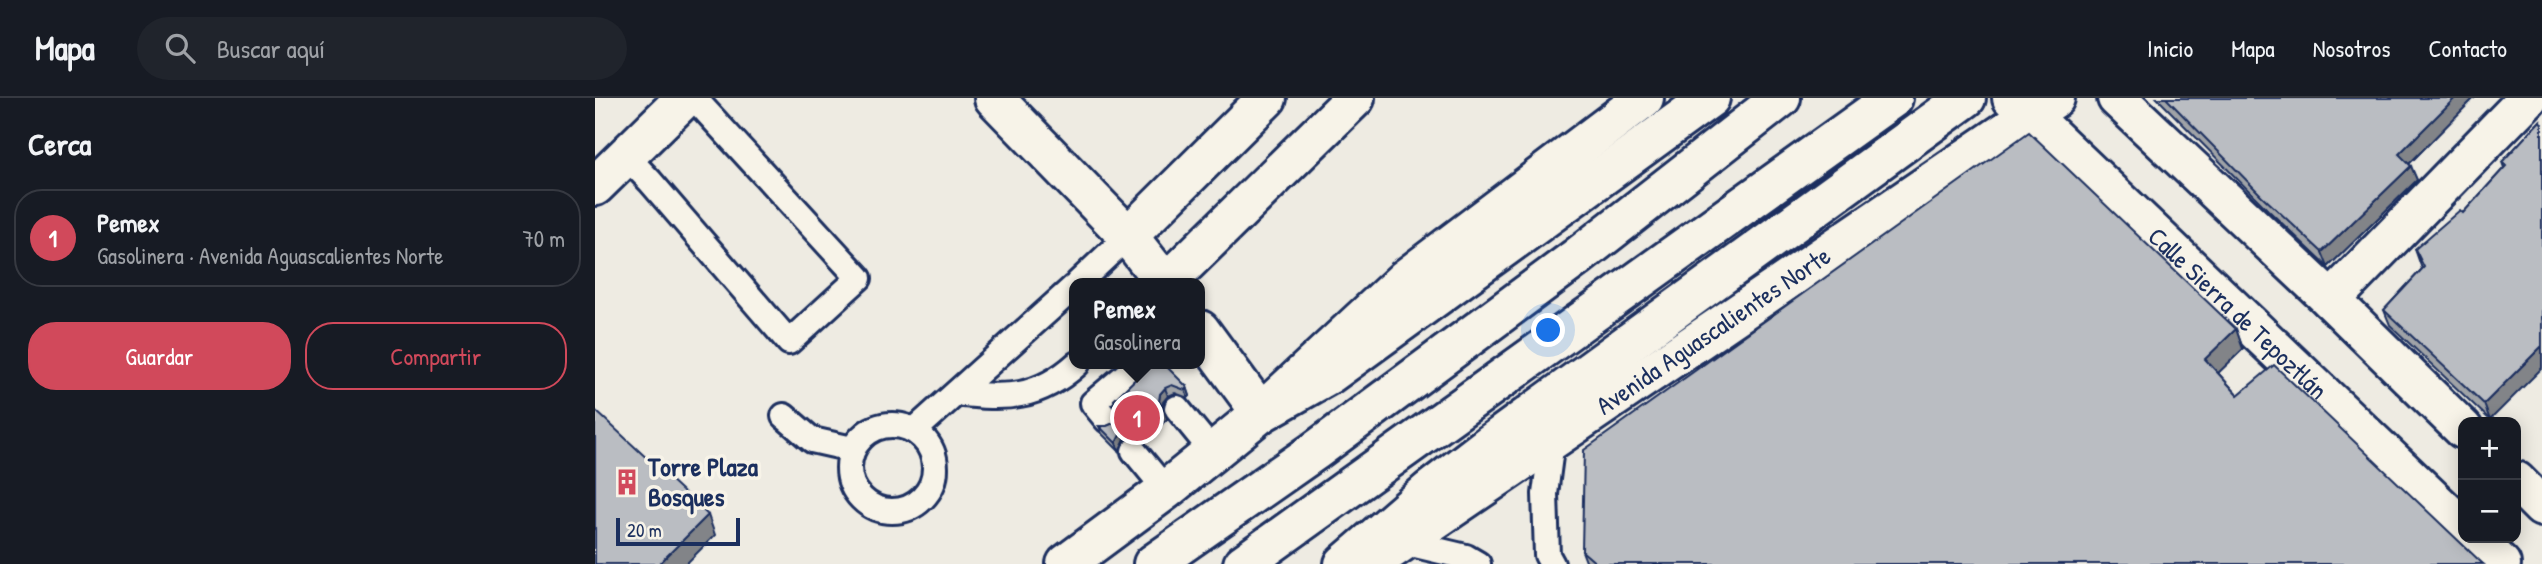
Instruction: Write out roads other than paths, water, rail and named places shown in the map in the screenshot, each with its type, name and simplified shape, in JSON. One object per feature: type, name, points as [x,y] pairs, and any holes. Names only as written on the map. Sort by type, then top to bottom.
[{"type":"street","points":[[595,187],[685,98]]},
{"type":"street","points":[[994,98],[1128,236],[1162,278]]},
{"type":"street","points":[[1128,236],[1267,98]]},
{"type":"street","points":[[1171,278],[1355,98]]},
{"type":"street","points":[[1066,564],[1166,490],[1261,413],[1405,279],[1644,98]]},
{"type":"street","points":[[1261,413],[1330,374],[1710,98]]},
{"type":"street","points":[[1153,564],[1315,451],[1576,258],[1781,98]]},
{"type":"street","points":[[1243,564],[1893,98]]},
{"type":"street","points":[[1344,564],[1492,443],[1966,98]]},
{"type":"street","points":[[2117,98],[2458,424]]},
{"type":"street","points":[[2331,300],[2528,98]]},
{"type":"street","name":"Avenida Aguascalientes Norte","points":[[1370,564],[1552,441],[2033,104]]},
{"type":"street","name":"Calle Sierra de Tepoztlán","points":[[2033,104],[2458,523]]},
{"type":"street","points":[[1205,337],[1261,413]]},
{"type":"street","points":[[2521,486],[2542,507]]},
{"type":"street","points":[[2478,543],[2501,564]]},
{"type":"lane","points":[[626,156],[789,342],[859,278],[694,98]]},
{"type":"lane","points":[[1083,278],[1128,236]]},
{"type":"lane","points":[[915,430],[1069,291]]},
{"type":"lane","points":[[956,393],[994,395],[1041,390],[1071,369]]},
{"type":"lane","points":[[1107,419],[1093,403],[1142,369]]},
{"type":"lane","points":[[1177,408],[1212,451]]},
{"type":"lane","points":[[784,416],[812,440],[852,449]]},
{"type":"lane","points":[[897,425],[915,430],[928,443],[935,459],[931,486],[912,506],[886,511],[877,509],[861,499],[851,484],[849,475],[852,449],[863,434],[879,426],[897,425]]},
{"type":"lane","points":[[1552,441],[1545,494],[1547,555],[1552,564]]},
{"type":"lane","points":[[1133,451],[1166,490]]},
{"type":"lane","points":[[1403,542],[1466,557],[1478,564]]},
{"type":"place","name":"Pemex","points":[[1137,418]]},
{"type":"place","name":"Torre Plaza Bosques","points":[[627,482]]}]
